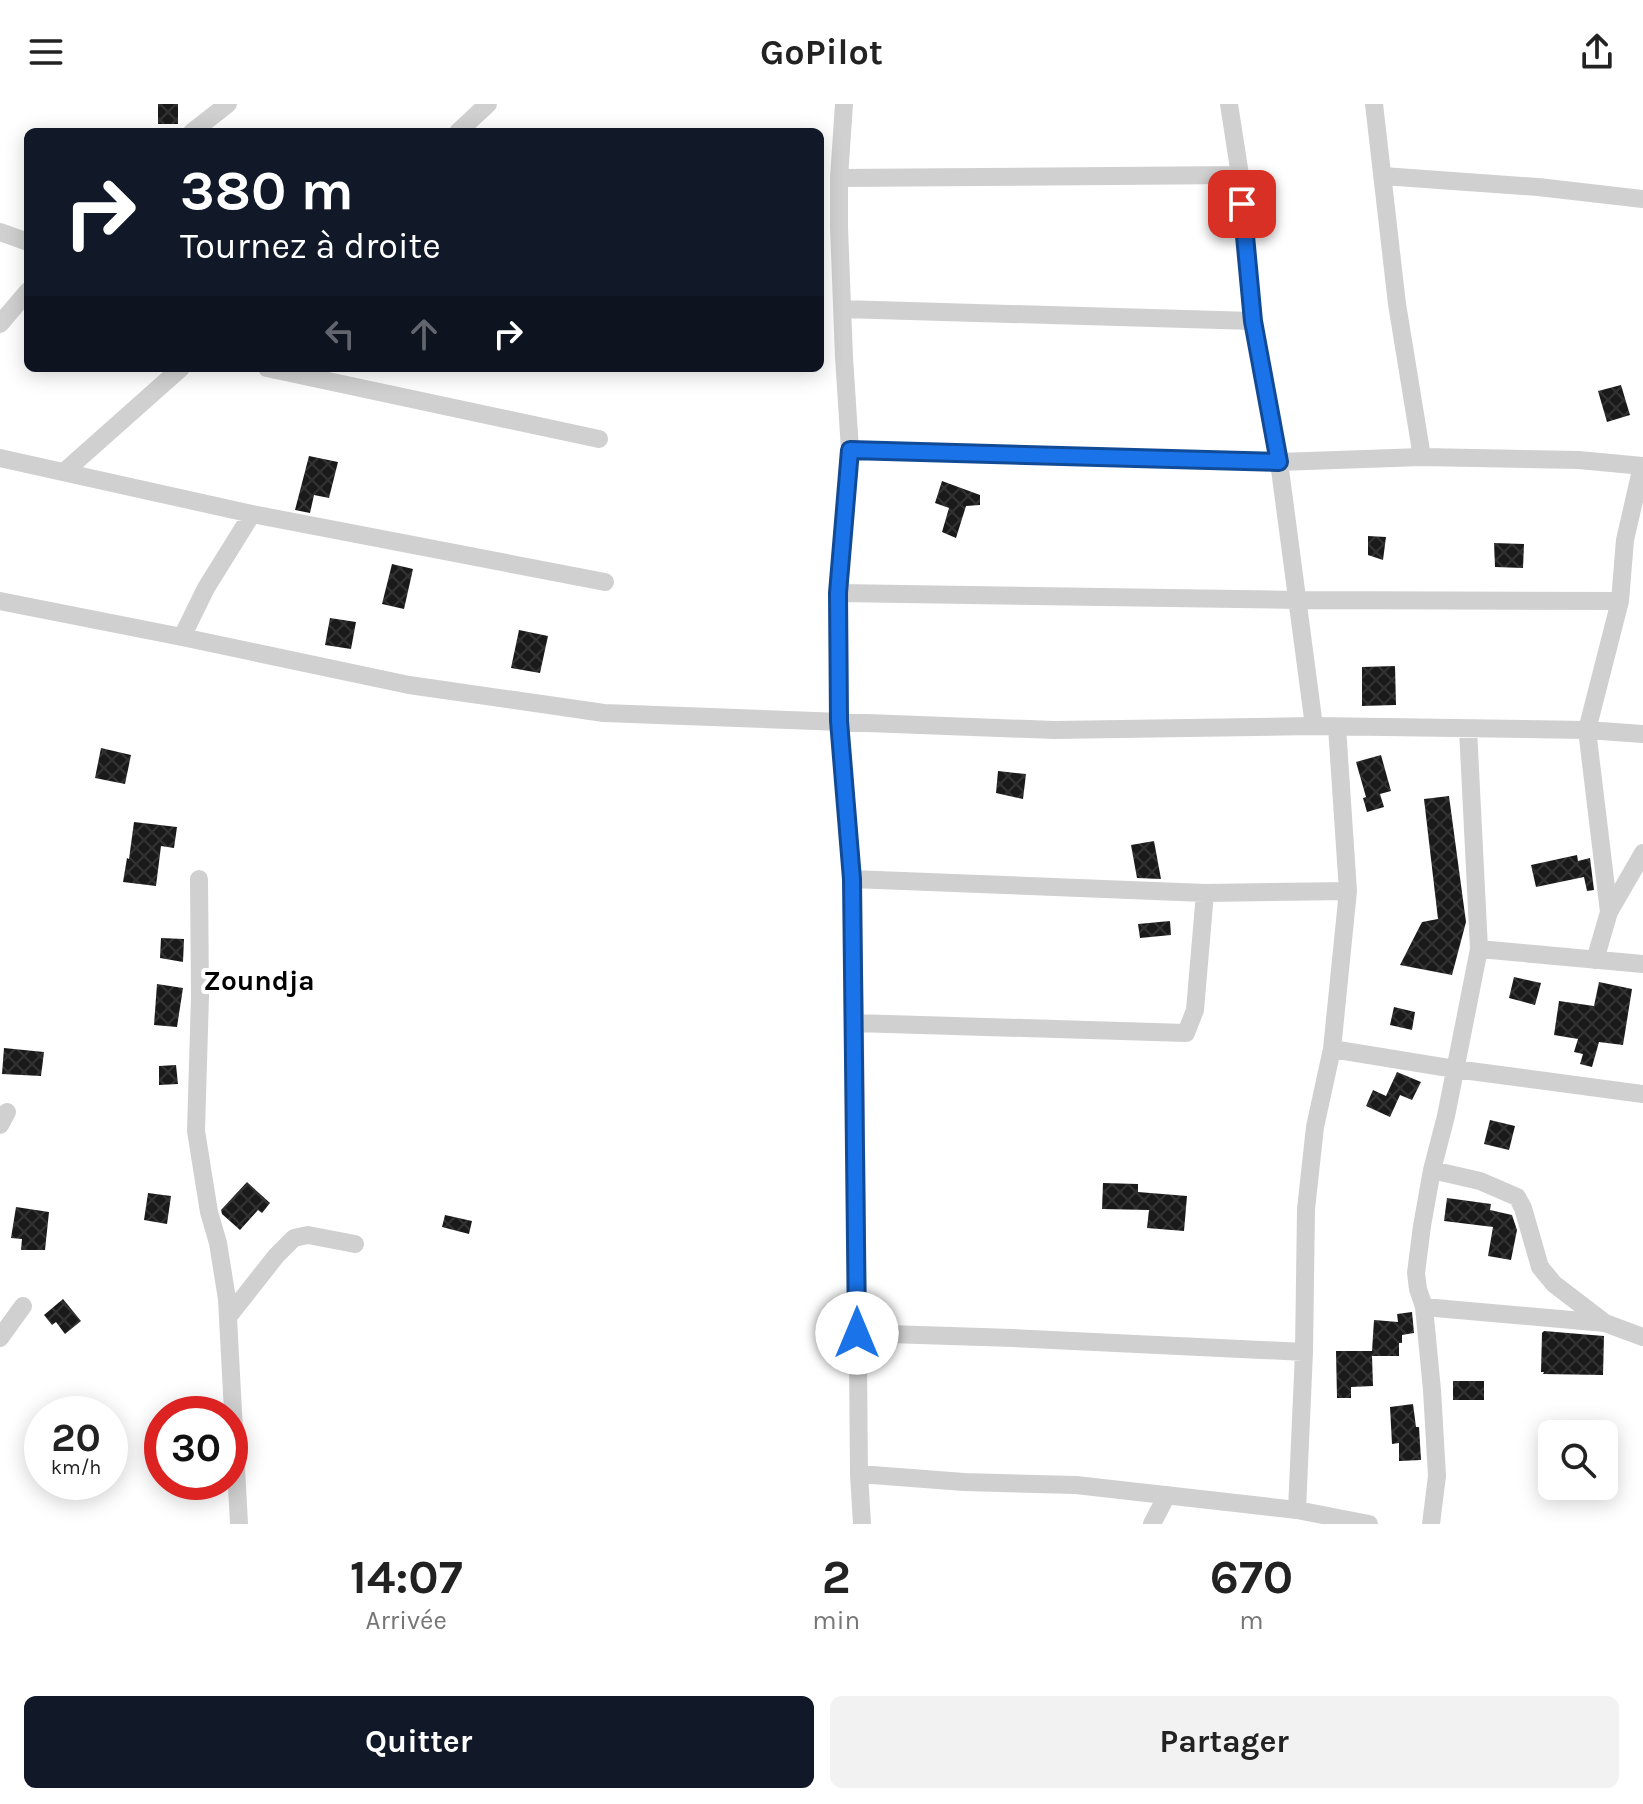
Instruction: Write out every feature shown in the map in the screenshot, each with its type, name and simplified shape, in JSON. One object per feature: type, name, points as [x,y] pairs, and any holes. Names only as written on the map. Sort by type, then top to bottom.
[{"type":"street","points":[[197,128],[228,104]]},
{"type":"street","points":[[462,128],[488,104]]},
{"type":"street","points":[[844,104],[839,227],[850,450],[838,593],[839,721],[852,879],[862,1524]]},
{"type":"street","points":[[1229,104],[1240,175],[1253,321],[1279,462],[1314,726]]},
{"type":"street","points":[[1374,104],[1397,304],[1422,457]]},
{"type":"street","points":[[839,178],[1240,175]]},
{"type":"street","points":[[1383,176],[1538,187],[1643,199]]},
{"type":"street","points":[[824,224],[839,227]]},
{"type":"street","points":[[0,232],[24,241]]},
{"type":"street","points":[[824,250],[840,256]]},
{"type":"street","points":[[0,324],[24,296]]},
{"type":"street","points":[[842,309],[1253,321]]},
{"type":"street","points":[[64,472],[176,372]]},
{"type":"street","points":[[286,372],[599,439]]},
{"type":"street","points":[[850,450],[1279,462],[1422,457],[1579,460],[1642,466],[1625,540],[1620,601],[1587,730],[1609,912]]},
{"type":"street","points":[[0,458],[252,514],[605,582]]},
{"type":"street","points":[[182,637],[206,588],[252,514]]},
{"type":"street","points":[[838,593],[1620,601]]},
{"type":"street","points":[[0,601],[409,685],[604,713],[1054,730],[1314,726],[1587,730],[1643,734]]},
{"type":"street","points":[[1297,1510],[1306,1209],[1315,1127],[1332,1049],[1348,891],[1337,727]]},
{"type":"street","points":[[1431,1524],[1437,1476],[1432,1390],[1424,1307],[1416,1273],[1432,1170],[1446,1116],[1479,949],[1468,729]]},
{"type":"street","points":[[1595,960],[1609,912],[1643,853]]},
{"type":"street","points":[[199,879],[196,1131],[227,1299],[239,1524]]},
{"type":"street","points":[[852,879],[1205,893],[1348,891]]},
{"type":"street","points":[[855,1023],[1186,1033],[1195,1010],[1205,893]]},
{"type":"street","points":[[1479,949],[1643,964]]},
{"type":"street","points":[[1332,1049],[1643,1094]]},
{"type":"street","points":[[1432,1170],[1480,1181],[1517,1197],[1540,1267],[1554,1284],[1605,1323]]},
{"type":"street","points":[[228,1317],[294,1238],[308,1235],[355,1244]]},
{"type":"street","points":[[0,1338],[23,1306]]},
{"type":"street","points":[[1424,1307],[1605,1323],[1643,1337]]},
{"type":"street","points":[[857,1333],[1304,1352]]},
{"type":"street","points":[[859,1474],[964,1482],[1076,1485],[1297,1510],[1369,1524]]},
{"type":"street","points":[[1152,1524],[1167,1495]]},
{"type":"building","points":[[158,104],[178,104],[178,124],[158,124]]},
{"type":"building","points":[[1621,385],[1630,415],[1607,422],[1598,391]]},
{"type":"building","points":[[309,456],[338,462],[329,498],[314,495],[310,513],[295,510]]},
{"type":"building","points":[[942,481],[980,495],[980,505],[966,506],[956,538],[942,532],[949,508],[935,503]]},
{"type":"building","points":[[1368,536],[1386,537],[1383,560],[1368,555]]},
{"type":"building","points":[[1494,543],[1524,544],[1523,568],[1495,567]]},
{"type":"building","points":[[392,564],[413,569],[404,609],[382,604]]},
{"type":"building","points":[[330,618],[356,622],[351,649],[325,645]]},
{"type":"building","points":[[519,630],[548,636],[540,673],[511,668]]},
{"type":"building","points":[[1395,666],[1396,705],[1362,706],[1362,667]]},
{"type":"building","points":[[101,748],[131,755],[125,784],[95,778]]},
{"type":"building","points":[[1381,755],[1391,791],[1380,794],[1384,807],[1367,812],[1356,762]]},
{"type":"building","points":[[998,771],[1026,774],[1023,799],[996,793]]},
{"type":"building","points":[[1449,796],[1466,922],[1452,975],[1400,965],[1422,922],[1438,919],[1424,799]]},
{"type":"building","points":[[134,822],[177,827],[174,848],[161,846],[156,886],[123,882]]},
{"type":"building","points":[[1154,841],[1161,879],[1137,878],[1131,845]]},
{"type":"building","points":[[1577,855],[1578,861],[1590,858],[1594,890],[1587,891],[1584,877],[1536,887],[1531,865]]},
{"type":"building","points":[[1170,921],[1171,935],[1140,938],[1138,924]]},
{"type":"building","points":[[161,938],[184,939],[183,962],[160,958]]},
{"type":"building","points":[[1514,977],[1541,983],[1535,1005],[1509,998]]},
{"type":"building","points":[[1599,982],[1632,989],[1623,1045],[1599,1042],[1592,1067],[1580,1064],[1583,1054],[1574,1052],[1578,1039],[1554,1035],[1559,1001],[1594,1006]]},
{"type":"building","points":[[157,984],[183,988],[177,1027],[154,1025]]},
{"type":"building","points":[[1394,1007],[1415,1012],[1412,1030],[1390,1025]]},
{"type":"building","points":[[4,1048],[44,1052],[41,1076],[2,1074]]},
{"type":"building","points":[[176,1065],[178,1084],[159,1085],[159,1066]]},
{"type":"building","points":[[1397,1072],[1421,1082],[1412,1100],[1400,1095],[1390,1117],[1366,1106],[1373,1090],[1386,1096]]},
{"type":"building","points":[[1490,1120],[1515,1126],[1509,1150],[1484,1144]]},
{"type":"building","points":[[247,1182],[270,1203],[262,1213],[258,1210],[240,1230],[221,1210]]},
{"type":"building","points":[[1103,1183],[1138,1184],[1138,1192],[1187,1196],[1184,1231],[1147,1228],[1149,1210],[1102,1209]]},
{"type":"building","points":[[148,1193],[171,1196],[167,1224],[144,1220]]},
{"type":"building","points":[[1447,1198],[1491,1204],[1490,1210],[1512,1215],[1517,1230],[1511,1260],[1488,1256],[1493,1227],[1444,1221]]},
{"type":"building","points":[[16,1207],[49,1212],[45,1250],[21,1250],[22,1239],[11,1238]]},
{"type":"building","points":[[445,1215],[472,1221],[469,1234],[442,1227]]},
{"type":"building","points":[[63,1299],[81,1321],[65,1334],[56,1322],[52,1325],[44,1315]]},
{"type":"building","points":[[1412,1312],[1414,1333],[1402,1335],[1399,1356],[1372,1356],[1373,1386],[1351,1387],[1351,1398],[1337,1398],[1336,1351],[1372,1351],[1374,1320],[1398,1322],[1397,1314]]},
{"type":"building","points":[[1544,1331],[1604,1336],[1603,1375],[1543,1374]]},
{"type":"building","points":[[1453,1381],[1484,1381],[1484,1400],[1453,1400]]},
{"type":"building","points":[[1413,1404],[1416,1427],[1419,1427],[1421,1460],[1399,1461],[1399,1443],[1392,1444],[1390,1407]]},
{"type":"district","name":"Zoundja","points":[[259,980]]},
{"type":"route","points":[[857,1333],[852,879],[839,721],[838,593],[850,450],[1279,462],[1253,321],[1242,204]]}]
